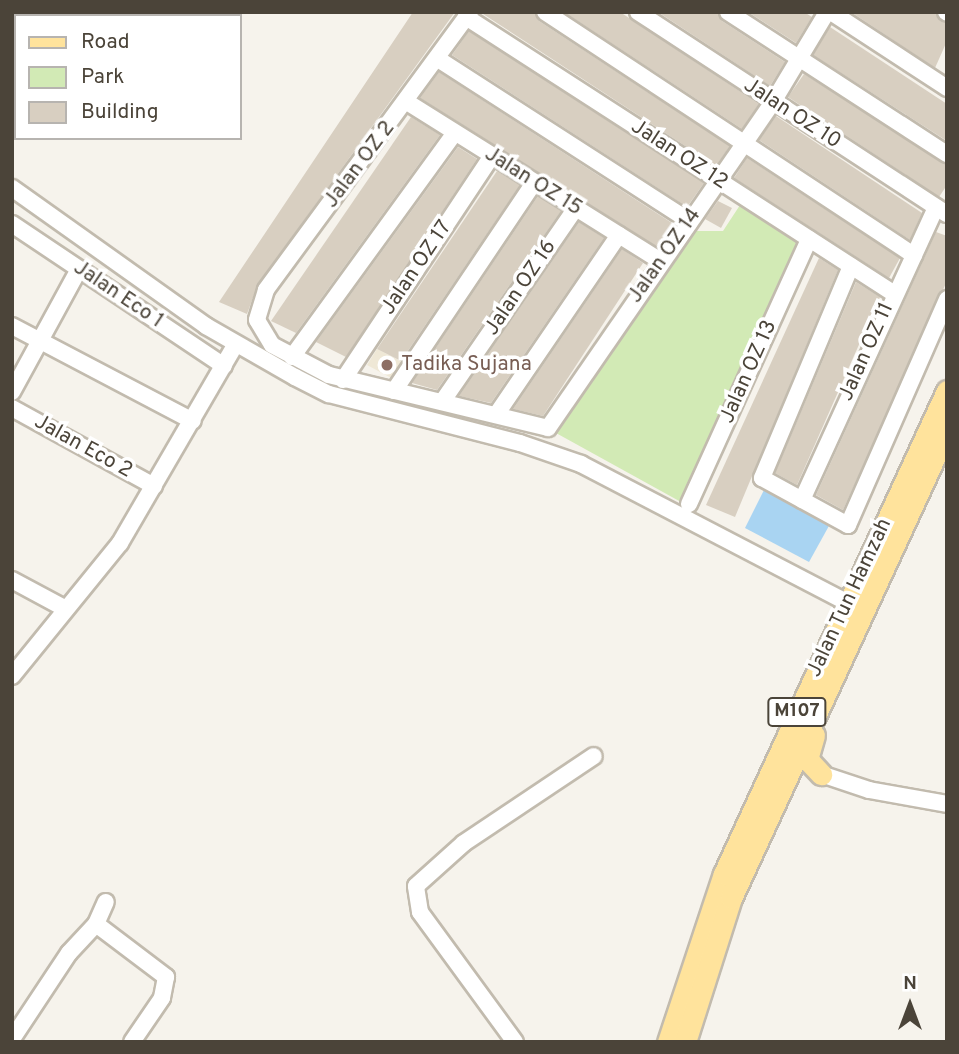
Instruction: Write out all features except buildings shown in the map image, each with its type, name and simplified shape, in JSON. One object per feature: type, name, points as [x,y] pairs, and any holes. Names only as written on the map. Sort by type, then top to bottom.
[{"type":"main road","name":"Jalan Tun Hamzah","points":[[668,1042],[711,904],[947,391]]},
{"type":"main road","name":"Jalan Tun Hamzah","points":[[685,1042],[714,942],[742,872],[947,430]]},
{"type":"main road","points":[[821,774],[809,764],[807,752],[855,625]]},
{"type":"main road","points":[[742,872],[791,781],[797,776],[821,774]]},
{"type":"main road","points":[[693,1042],[714,942]]},
{"type":"street","points":[[545,12],[747,141],[914,255]]},
{"type":"street","name":"Jalan OZ 10","points":[[638,12],[941,210]]},
{"type":"street","points":[[728,12],[947,154]]},
{"type":"street","points":[[829,12],[945,81]]},
{"type":"street","name":"Jalan OZ 14","points":[[496,415],[548,428],[660,261],[774,102],[829,12]]},
{"type":"street","name":"Jalan OZ 2","points":[[292,356],[264,339],[257,320],[266,290],[407,102],[468,15]]},
{"type":"street","name":"Jalan OZ 12","points":[[468,15],[893,293]]},
{"type":"street","points":[[438,58],[689,221]]},
{"type":"street","name":"Jalan OZ 15","points":[[407,102],[660,261]]},
{"type":"street","points":[[455,133],[292,356],[343,380],[496,415],[619,235]]},
{"type":"street","name":"Jalan OZ 17","points":[[343,380],[491,157]]},
{"type":"street","points":[[394,391],[534,183]]},
{"type":"street","points":[[12,188],[236,344],[329,394],[520,443],[581,464],[848,603]]},
{"type":"street","name":"Jalan OZ 16","points":[[443,402],[576,208]]},
{"type":"street","name":"Jalan OZ 11","points":[[802,500],[893,293],[941,210]]},
{"type":"street","name":"Jalan Eco 1","points":[[12,223],[224,366]]},
{"type":"street","name":"Jalan OZ 13","points":[[689,504],[808,239]]},
{"type":"street","points":[[851,266],[762,478],[848,525],[947,299]]},
{"type":"street","points":[[12,391],[79,269]]},
{"type":"street","points":[[12,326],[193,421]]},
{"type":"street","points":[[12,676],[120,543],[236,344]]},
{"type":"street","name":"Jalan Eco 2","points":[[12,408],[154,486]]},
{"type":"street","points":[[12,580],[66,609]]},
{"type":"street","points":[[515,1042],[491,1015],[420,912],[416,886],[464,843],[594,757]]},
{"type":"street","points":[[821,774],[869,790],[947,804]]},
{"type":"street","points":[[12,1039],[69,953],[96,924],[106,902]]},
{"type":"street","points":[[96,924],[166,977],[162,998],[132,1042]]},
{"type":"shaded area","name":"Tadika Sujana","points":[[377,349],[408,365],[397,381],[367,365]]},
{"type":"green space","points":[[742,202],[800,243],[681,502],[556,433],[694,231],[723,231]]},
{"type":"water","points":[[766,486],[830,524],[809,562],[745,528]]},
{"type":"place","name":"Tadika Sujana","points":[[387,365]]}]
